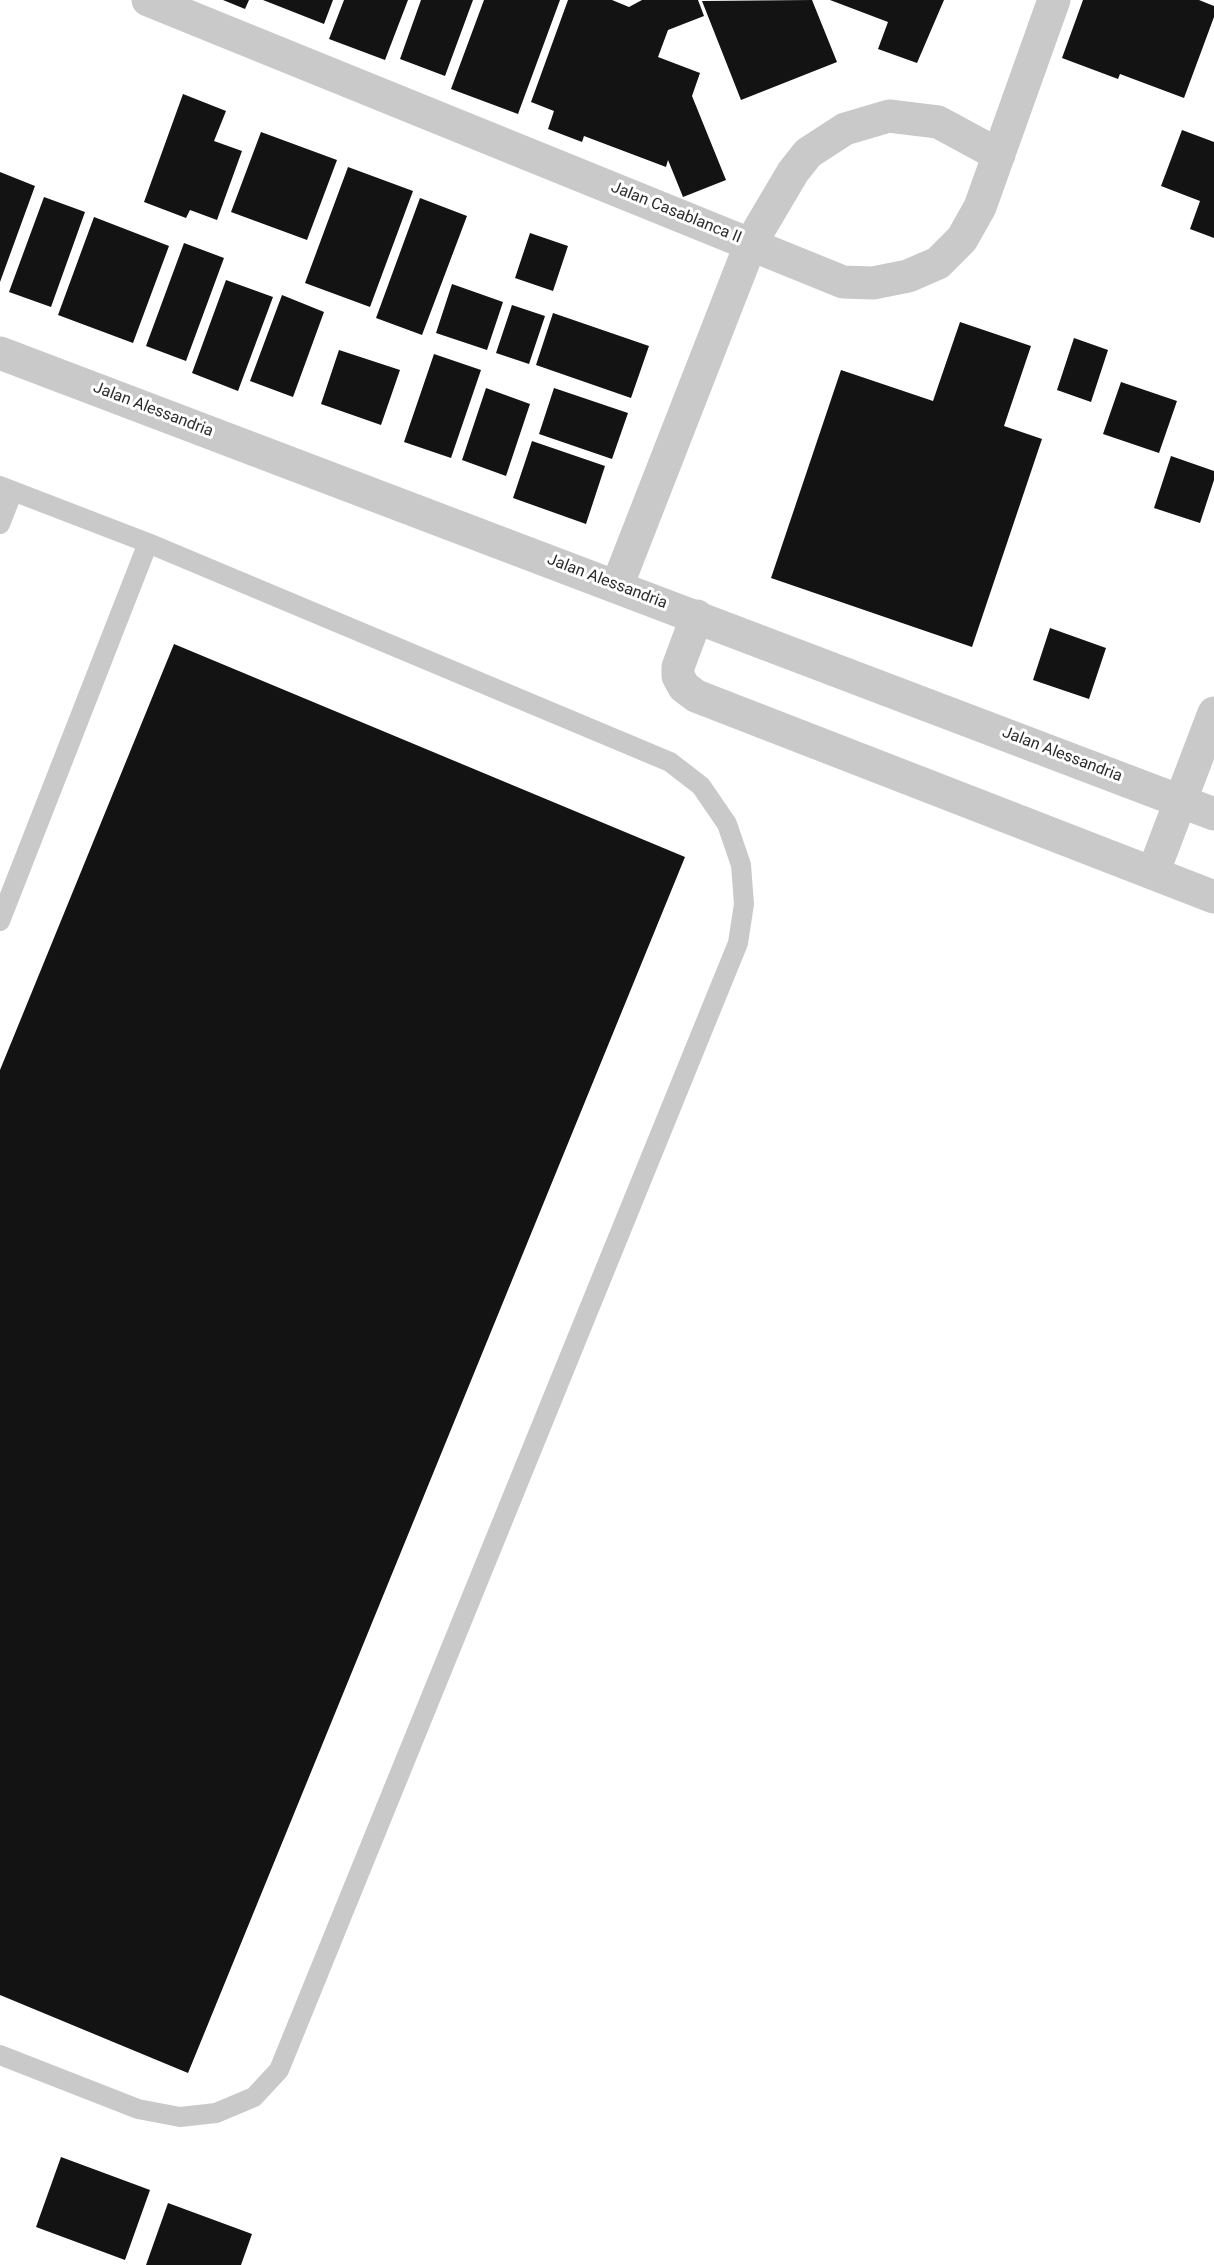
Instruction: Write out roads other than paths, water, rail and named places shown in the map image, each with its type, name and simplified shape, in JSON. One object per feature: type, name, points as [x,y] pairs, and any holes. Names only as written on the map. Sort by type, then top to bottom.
[{"type":"street","name":"Jalan Casablanca II","points":[[147,0],[843,282],[873,283],[908,276],[938,263],[962,239],[980,207],[1054,0]]},
{"type":"street","points":[[617,586],[751,243],[793,172],[808,153],[845,129],[890,116],[938,122],[999,154]]},
{"type":"street","name":"Jalan Alessandria","points":[[0,352],[1214,814]]},
{"type":"street","points":[[697,616],[678,667],[678,676],[684,687],[696,696],[1214,897]]},
{"type":"street","points":[[1153,873],[1214,713]]},
{"type":"lane","points":[[0,524],[7,488],[148,543],[670,762],[701,786],[727,824],[741,865],[744,904],[738,943],[279,2070],[254,2097],[216,2113],[180,2117],[138,2109],[0,2055]]},
{"type":"lane","points":[[0,921],[148,543]]}]
